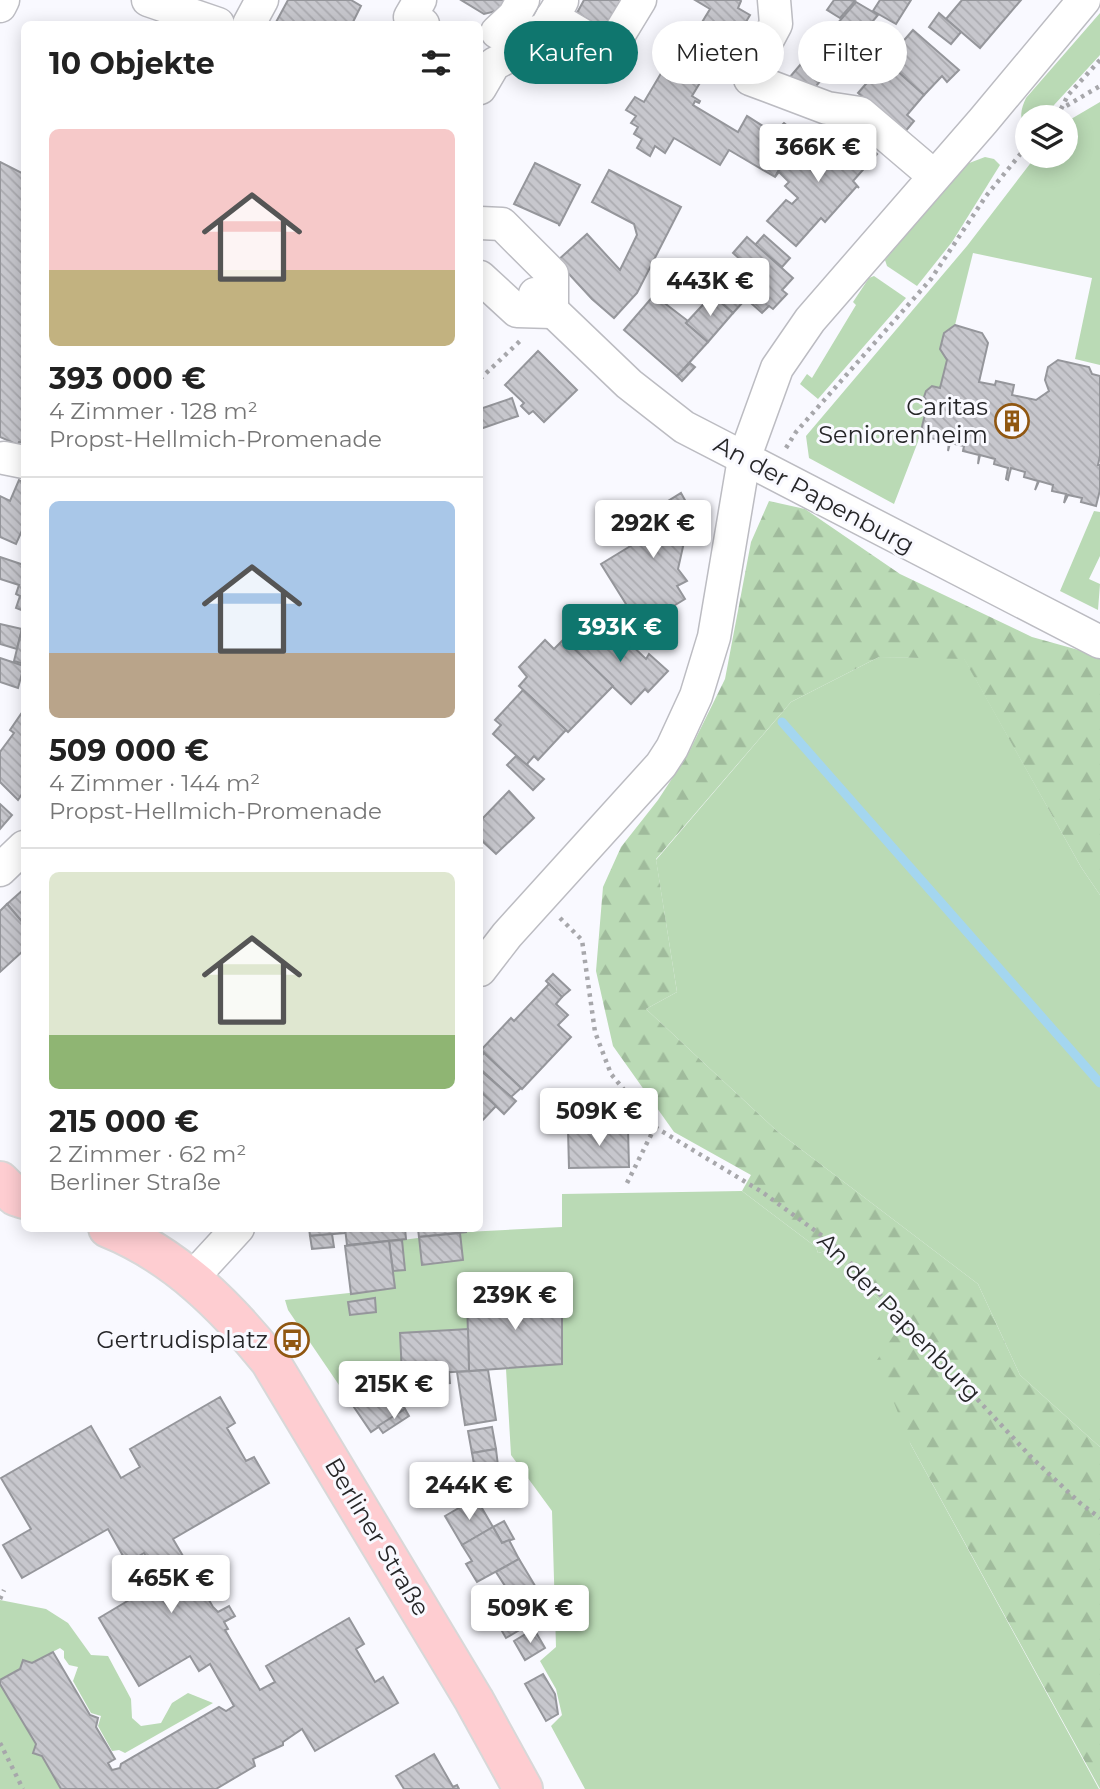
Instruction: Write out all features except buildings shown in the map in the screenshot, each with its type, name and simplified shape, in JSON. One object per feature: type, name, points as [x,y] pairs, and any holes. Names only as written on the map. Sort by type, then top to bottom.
[{"type":"main road","name":"Berliner Straße","points":[[118,1232],[135,1239],[192,1278],[240,1323],[270,1361],[474,1700],[523,1789]]},
{"type":"street","points":[[0,6],[3,0]]},
{"type":"street","points":[[148,0],[209,21]]},
{"type":"street","points":[[251,21],[262,0]]},
{"type":"street","points":[[417,21],[410,17],[420,0]]},
{"type":"street","points":[[494,55],[523,0]]},
{"type":"street","points":[[494,55],[523,37],[545,29],[557,8],[609,51],[640,0]]},
{"type":"street","points":[[775,0],[776,24],[750,79],[827,107],[860,113],[934,176]]},
{"type":"street","points":[[483,966],[540,898],[661,765],[677,738],[696,696],[714,637],[727,567],[757,465],[777,368],[810,320],[1084,0]]},
{"type":"street","points":[[483,223],[502,224],[552,274],[543,303],[517,311],[483,280]]},
{"type":"street","name":"An der Papenburg","points":[[543,303],[629,384],[684,427],[1100,642]]},
{"type":"street","points":[[0,870],[21,850]]},
{"type":"street","points":[[192,1278],[234,1232]]},
{"type":"path","points":[[1063,105],[1068,95],[1100,60]]},
{"type":"path","points":[[1068,105],[1100,86]]},
{"type":"path","points":[[757,465],[796,432],[931,279],[986,196],[1015,161]]},
{"type":"path","points":[[483,375],[543,303]]},
{"type":"path","name":"An der Papenburg","points":[[540,898],[582,940],[595,1032],[611,1074],[655,1127],[762,1192],[832,1243],[1031,1457],[1100,1518]]},
{"type":"path","points":[[627,1183],[655,1127]]},
{"type":"path","points":[[0,1599],[4,1590]]},
{"type":"path","points":[[0,1743],[23,1789]]},
{"type":"green space","points":[[1100,13],[1100,55],[1054,105],[1023,105],[1026,98]]},
{"type":"green space","points":[[1100,102],[1100,365],[1075,359],[1092,278],[973,253],[955,325],[944,334],[940,349],[947,360],[940,388],[932,386],[926,391],[924,397],[928,402],[919,439],[894,504],[809,458],[806,436],[967,246],[1027,168],[1078,168],[1078,115]]},
{"type":"green space","points":[[985,157],[994,159],[1000,165],[952,242],[917,286],[887,266],[885,260],[964,165]]},
{"type":"green space","points":[[874,276],[906,298],[818,399],[800,384],[807,374],[812,378],[856,305],[853,302],[869,278]]},
{"type":"green space","points":[[769,501],[805,509],[900,574],[1032,637],[1100,656],[1100,895],[1081,867],[964,659],[879,657],[791,702],[656,859],[677,992],[646,1009],[777,1131],[978,1284],[1020,1375],[1100,1447],[1100,1789],[910,1443],[877,1360],[902,1323],[829,1250],[818,1253],[816,1247],[742,1191],[751,1175],[674,1132],[613,1046],[596,971],[603,887],[621,847],[658,800],[688,754],[725,679],[751,542]]},
{"type":"green space","points":[[1094,511],[1100,512],[1100,556],[1089,579],[1100,584],[1098,610],[1060,591]]},
{"type":"green space","points":[[879,657],[964,658],[1081,867],[1100,895],[1100,1447],[1020,1375],[978,1284],[777,1131],[646,1009],[677,992],[656,860],[791,702]]},
{"type":"green space","points":[[742,1191],[816,1247],[818,1253],[829,1250],[902,1323],[910,1443],[1099,1789],[585,1789],[551,1726],[562,1715],[556,1689],[540,1661],[556,1647],[552,1511],[511,1455],[506,1369],[402,1375],[376,1365],[341,1388],[288,1310],[285,1300],[395,1288],[393,1271],[405,1270],[402,1240],[466,1232],[562,1227],[562,1194]]},
{"type":"green space","points":[[0,1600],[46,1609],[68,1623],[91,1655],[108,1656],[131,1699],[132,1718],[141,1726],[161,1723],[172,1703],[188,1693],[213,1703],[125,1753],[112,1751],[98,1726],[101,1716],[91,1713],[73,1681],[78,1667],[69,1665],[64,1658],[64,1651],[60,1648],[32,1663],[23,1660],[20,1669],[0,1680]]},
{"type":"green space","points":[[0,1684],[36,1744],[33,1753],[42,1756],[61,1789],[0,1789]]},
{"type":"waterway","points":[[782,722],[1100,1083]]},
{"type":"place","name":"Caritas Seniorenheim","points":[[1012,421]]},
{"type":"place","name":"Gertrudisplatz","points":[[292,1340]]}]
